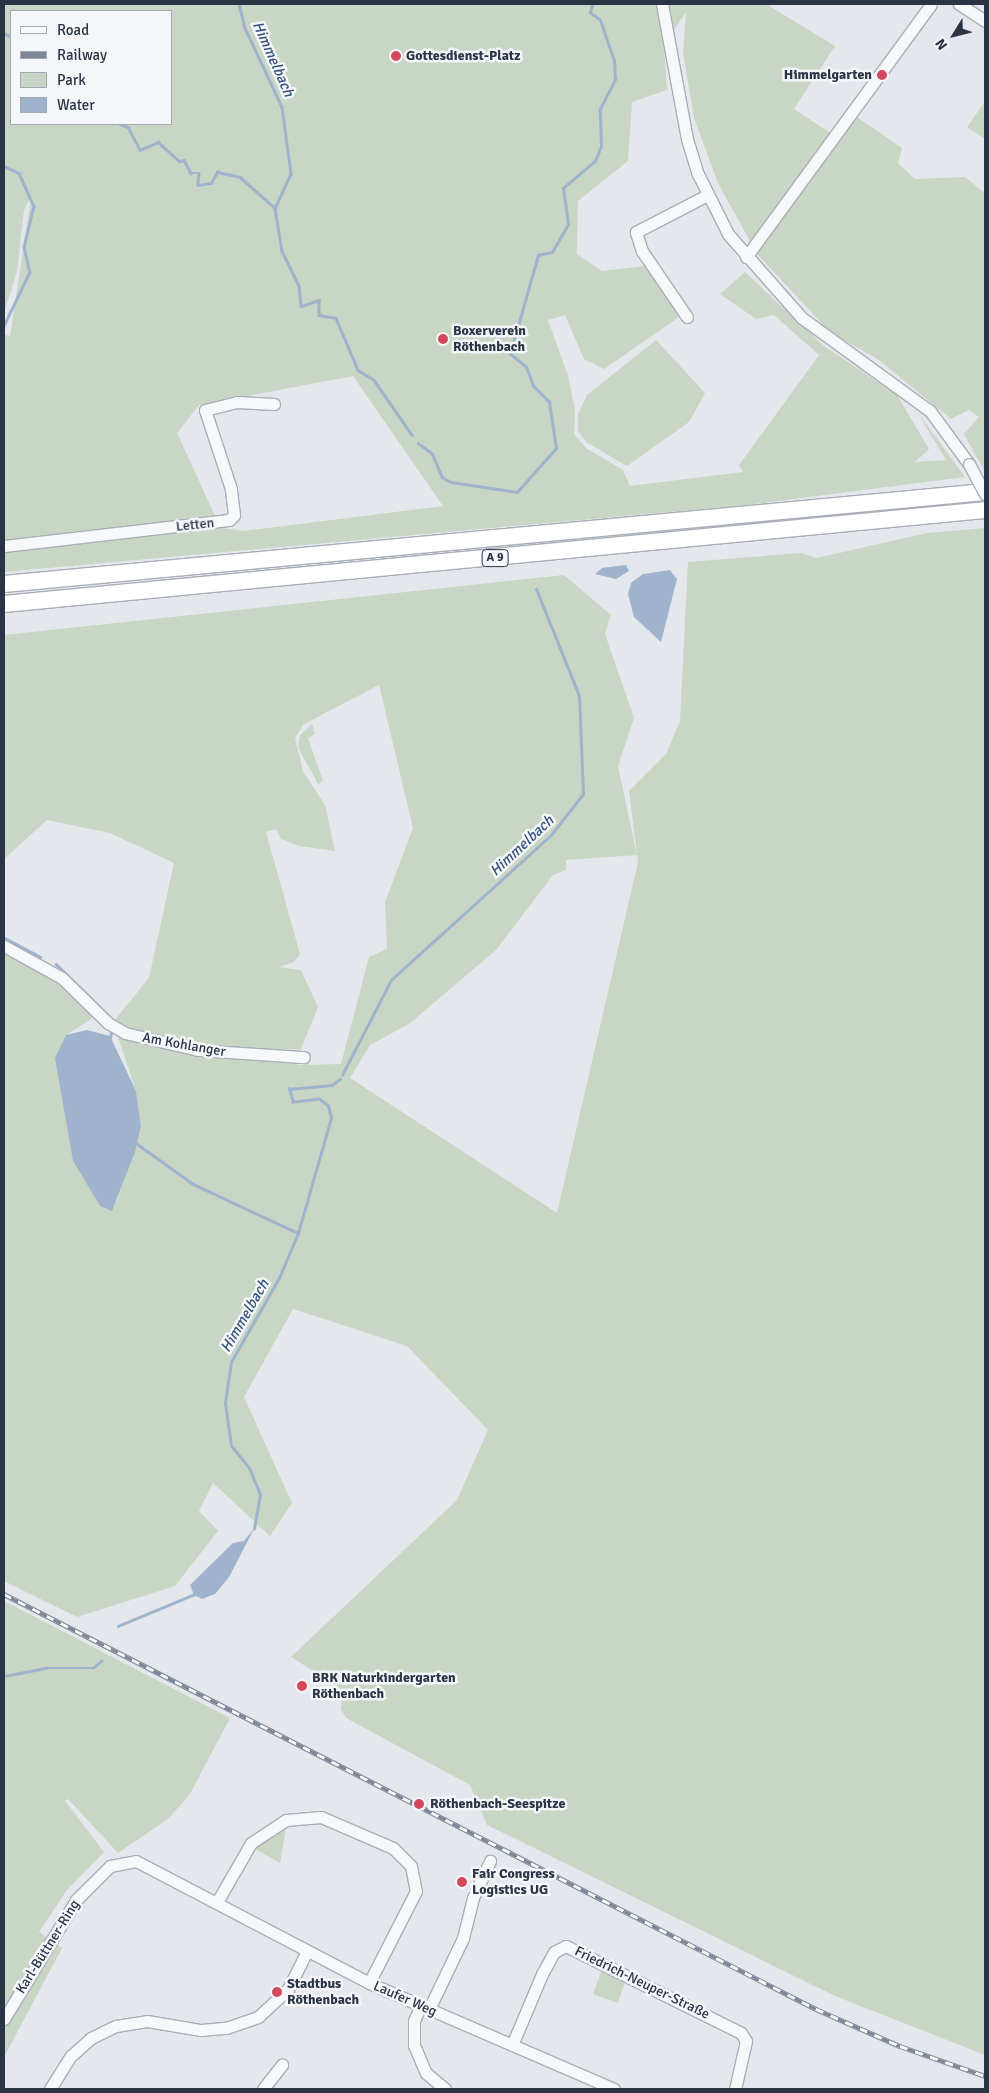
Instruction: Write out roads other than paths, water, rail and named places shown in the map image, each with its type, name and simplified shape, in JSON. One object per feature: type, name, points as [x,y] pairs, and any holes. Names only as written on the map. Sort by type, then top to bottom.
[{"type":"highway","name":"A 9","points":[[4,584],[985,493]]},
{"type":"highway","name":"A 9","points":[[4,604],[985,510]]},
{"type":"street","points":[[662,4],[681,116],[707,195],[746,257],[802,318],[930,411],[969,464],[985,493]]},
{"type":"street","points":[[746,257],[931,4]]},
{"type":"street","points":[[959,4],[985,21]]},
{"type":"street","points":[[687,317],[642,251],[636,232],[707,195]]},
{"type":"street","name":"Letten","points":[[4,546],[229,520],[234,504],[231,489],[205,410],[237,402],[274,404]]},
{"type":"street","name":"Am Kohlanger","points":[[4,946],[62,978],[108,1023],[125,1033],[198,1050],[304,1057]]},
{"type":"street","points":[[216,1902],[251,1843],[286,1820],[321,1817],[393,1848],[411,1866],[416,1891],[369,1983]]},
{"type":"street","points":[[445,2089],[426,2073],[414,2045],[414,2021],[425,2007],[463,1940],[473,1898],[490,1860]]},
{"type":"street","name":"Laufer Weg","points":[[120,1861],[146,1865],[369,1983],[611,2089]]},
{"type":"street","name":"Karl-Büttner-Ring","points":[[4,2019],[76,1900],[100,1874],[120,1861]]},
{"type":"street","name":"Friedrich-Neuper-Straße","points":[[512,2045],[542,1974],[554,1952],[566,1946],[741,2033],[746,2040],[735,2089]]},
{"type":"street","points":[[50,2089],[62,2066],[80,2046],[116,2026],[148,2021],[201,2030],[226,2028],[258,2016],[288,1988],[307,1951]]},
{"type":"street","points":[[264,2089],[282,2065]]},
{"type":"water","points":[[626,565],[629,571],[616,579],[595,574],[602,568]]},
{"type":"water","points":[[670,570],[677,579],[661,642],[634,617],[628,594],[631,583],[643,574]]},
{"type":"water","points":[[87,1030],[110,1036],[136,1091],[141,1126],[135,1152],[112,1211],[100,1206],[73,1161],[55,1058],[66,1035]]},
{"type":"water","points":[[255,1527],[229,1577],[215,1594],[202,1599],[194,1595],[190,1585],[233,1543],[244,1541]]},
{"type":"waterway","name":"Himmelbach","points":[[239,4],[245,28],[282,107],[291,174],[275,208],[282,251],[299,286],[301,306],[319,300],[319,315],[336,318],[358,370],[374,380],[412,435]]},
{"type":"waterway","name":"Himmelbach","points":[[548,401],[533,386],[526,367],[510,354],[538,255],[552,252],[568,224],[563,188],[595,161],[601,146],[600,109],[615,79],[614,61],[600,20],[590,13],[592,4]]},
{"type":"waterway","points":[[4,33],[10,36]]},
{"type":"waterway","points":[[123,125],[128,127],[140,150],[158,142],[179,161],[184,160],[191,173],[199,173],[198,185],[211,183],[217,172],[240,177],[275,208]]},
{"type":"waterway","points":[[4,166],[19,173],[34,206],[24,247],[30,272],[4,326]]},
{"type":"waterway","name":"Himmelbach","points":[[418,443],[432,453],[442,477],[451,482],[517,492],[556,448],[549,402]]},
{"type":"waterway","name":"Himmelbach","points":[[342,1075],[391,980],[551,835],[583,794],[579,696],[536,589]]},
{"type":"waterway","points":[[5,938],[40,957]]},
{"type":"waterway","points":[[56,964],[112,1019]]},
{"type":"waterway","points":[[110,1038],[111,1032]]},
{"type":"waterway","name":"Himmelbach","points":[[254,1529],[260,1495],[249,1468],[231,1446],[225,1403],[231,1362],[279,1278],[298,1233],[331,1118],[328,1106],[319,1099],[293,1102],[289,1089],[332,1085],[340,1079]]},
{"type":"waterway","points":[[136,1143],[193,1184],[298,1233]]},
{"type":"waterway","name":"Himmelbach","points":[[118,1626],[195,1594]]},
{"type":"waterway","name":"Himmelbach","points":[[4,1676],[46,1668],[93,1668],[101,1661]]},
{"type":"railway","points":[[4,1594],[816,2009],[900,2046],[985,2076]]},
{"type":"place","name":"Gottesdienst-Platz","points":[[396,56]]},
{"type":"place","name":"Himmelgarten","points":[[882,75]]},
{"type":"place","name":"Boxerverein Röthenbach","points":[[443,339]]},
{"type":"place","name":"BRK Naturkindergarten Röthenbach","points":[[302,1686]]},
{"type":"place","name":"Röthenbach-Seespitze","points":[[419,1804]]},
{"type":"place","name":"Fair Congress Logistics UG","points":[[462,1882]]},
{"type":"place","name":"Stadtbus Röthenbach","points":[[277,1992]]}]
